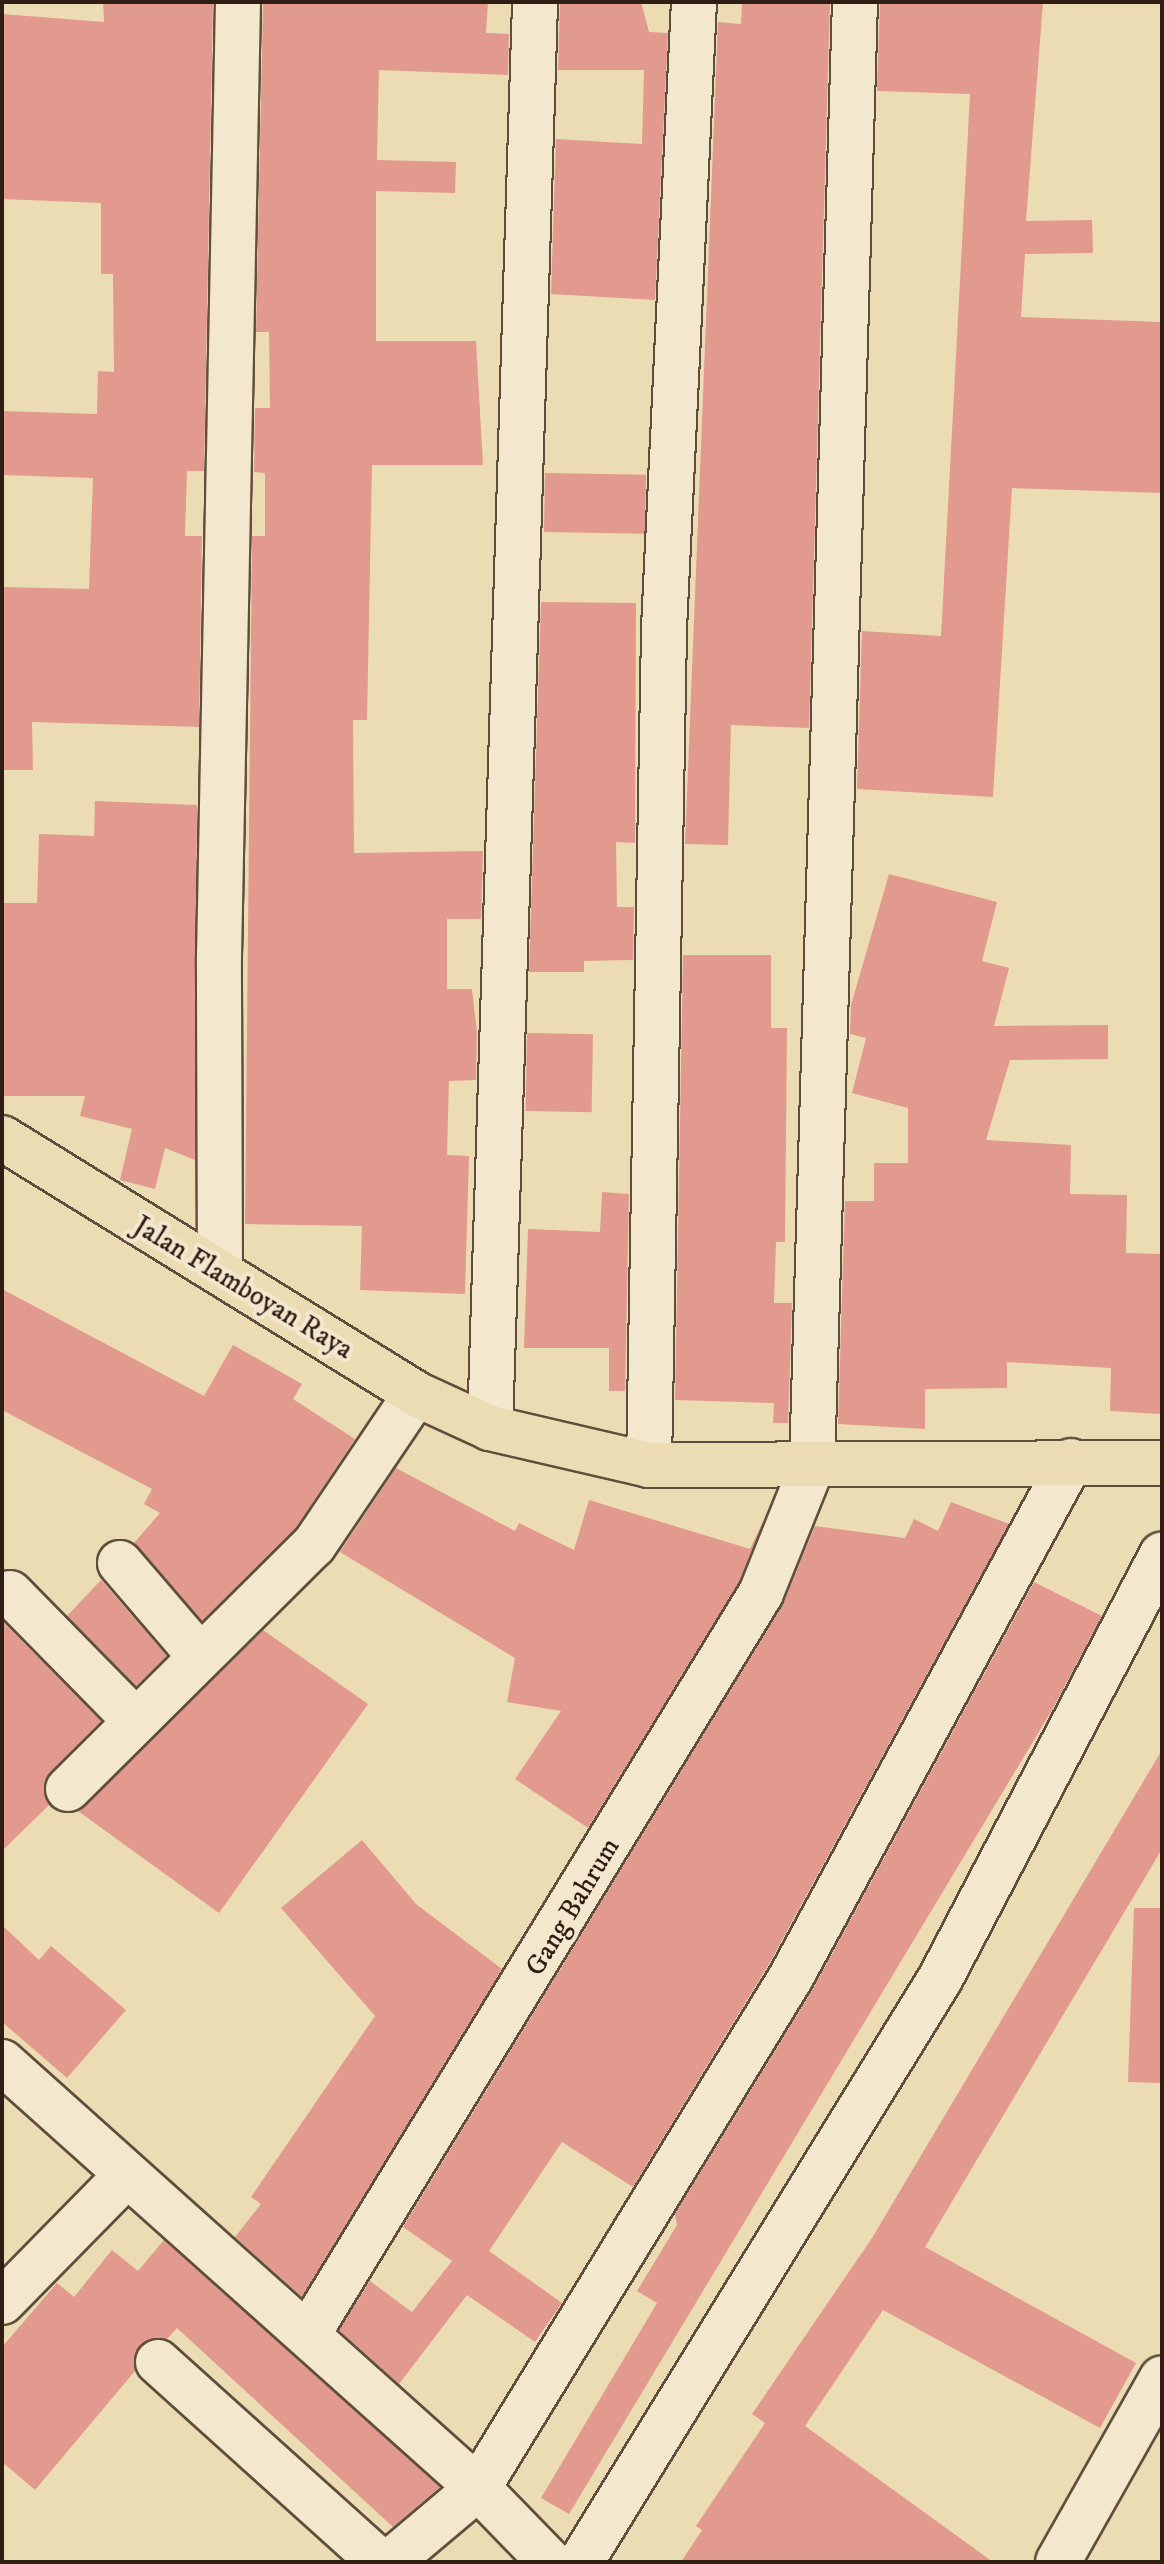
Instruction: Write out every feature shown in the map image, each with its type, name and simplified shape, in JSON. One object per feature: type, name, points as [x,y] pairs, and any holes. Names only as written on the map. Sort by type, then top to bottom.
[{"type":"main road","name":"Jalan Flamboyan Raya","points":[[2,1138],[416,1394],[490,1428],[649,1465],[1162,1463]]},
{"type":"street","points":[[220,1272],[219,940],[238,2]]},
{"type":"street","points":[[490,1428],[535,2]]},
{"type":"street","points":[[649,1465],[664,628],[694,2]]},
{"type":"street","points":[[812,1466],[855,2]]},
{"type":"street","points":[[68,1789],[198,1654],[253,1611],[314,1545],[416,1394]]},
{"type":"street","points":[[390,2562],[478,2488],[791,1977],[1071,1461]]},
{"type":"street","name":"Gang Bahrum","points":[[308,2334],[761,1593],[812,1466]]},
{"type":"street","points":[[581,2562],[940,1979],[1162,1555]]},
{"type":"street","points":[[120,1563],[198,1654]]},
{"type":"street","points":[[10,1593],[135,1720]]},
{"type":"street","points":[[2,2062],[478,2488],[550,2562]]},
{"type":"street","points":[[2,2302],[127,2175]]},
{"type":"street","points":[[158,2362],[380,2562]]},
{"type":"street","points":[[1058,2562],[1162,2378]]},
{"type":"building","points":[[103,2],[213,2],[204,471],[187,471],[185,536],[202,536],[199,727],[32,722],[33,770],[2,770],[2,587],[89,589],[93,478],[2,475],[2,411],[97,414],[98,371],[114,372],[113,274],[101,274],[101,203],[2,199],[2,14],[104,22]]},
{"type":"building","points":[[263,2],[488,2],[486,33],[509,34],[508,75],[379,70],[377,160],[456,162],[455,193],[376,191],[376,341],[476,341],[483,465],[372,465],[367,720],[353,720],[354,853],[483,851],[481,919],[447,919],[447,989],[472,989],[477,1033],[476,1080],[449,1081],[447,1155],[469,1156],[465,1294],[360,1290],[362,1226],[245,1224],[252,536],[265,536],[265,473],[254,472],[255,408],[270,408],[269,332],[256,332]]},
{"type":"building","points":[[560,2],[641,2],[649,32],[668,33],[655,300],[551,294],[556,139],[642,144],[644,70],[558,70]]},
{"type":"building","points":[[742,2],[830,2],[809,728],[731,725],[728,845],[685,844],[718,22],[741,24]]},
{"type":"building","points":[[880,2],[1043,2],[1026,221],[1092,220],[1093,253],[1025,254],[1021,317],[1162,322],[1162,493],[1012,488],[993,797],[857,789],[862,631],[941,636],[970,94],[877,91]]},
{"type":"building","points":[[545,473],[646,475],[645,534],[544,532]]},
{"type":"building","points":[[541,602],[636,603],[635,843],[616,842],[617,907],[634,907],[633,960],[584,961],[584,972],[529,972]]},
{"type":"building","points":[[95,801],[197,805],[195,1160],[165,1148],[155,1189],[120,1180],[132,1129],[80,1116],[85,1096],[2,1096],[2,903],[37,903],[39,834],[94,836]]},
{"type":"building","points":[[889,874],[997,902],[982,961],[1009,968],[994,1026],[1108,1025],[1108,1059],[1010,1060],[986,1140],[1071,1145],[1070,1194],[1127,1195],[1126,1253],[1162,1254],[1161,1414],[1110,1411],[1111,1368],[1007,1362],[1007,1388],[925,1389],[925,1429],[838,1424],[845,1201],[874,1201],[874,1163],[908,1163],[908,1108],[852,1093],[866,1038],[850,1034],[851,1005]]},
{"type":"building","points":[[683,955],[771,955],[771,1028],[787,1028],[785,1242],[776,1242],[774,1303],[792,1303],[788,1423],[773,1423],[774,1403],[675,1400]]},
{"type":"building","points":[[527,1033],[593,1034],[592,1112],[526,1111]]},
{"type":"building","points":[[602,1192],[629,1194],[625,1391],[609,1391],[609,1348],[524,1348],[528,1229],[600,1232]]},
{"type":"building","points":[[2,1289],[204,1396],[233,1345],[302,1384],[293,1399],[355,1439],[295,1529],[202,1621],[134,1543],[160,1513],[144,1504],[152,1489],[2,1410]]},
{"type":"building","points":[[396,1468],[515,1531],[519,1523],[574,1550],[589,1500],[750,1549],[765,1517],[739,1582],[588,1828],[515,1779],[561,1711],[507,1702],[515,1658],[340,1552]]},
{"type":"building","points":[[951,1502],[1009,1524],[769,1964],[633,2187],[562,2142],[489,2251],[562,2303],[535,2342],[467,2295],[399,2384],[339,2330],[370,2281],[412,2312],[452,2261],[403,2227],[782,1606],[815,1526],[905,1538],[914,1519],[938,1531]]},
{"type":"building","points":[[101,1580],[167,1656],[136,1686],[67,1616]]},
{"type":"building","points":[[1034,1582],[1102,1616],[1052,1710],[569,2514],[541,2498],[657,2303],[637,2291],[677,2225],[675,2214],[813,1989]]},
{"type":"building","points":[[2,1621],[101,1721],[50,1772],[44,1783],[49,1805],[2,1851]]},
{"type":"building","points":[[263,1630],[368,1704],[219,1913],[78,1811]]},
{"type":"building","points":[[1162,1750],[1162,1849],[925,2247],[1136,2363],[1100,2428],[883,2310],[805,2426],[993,2562],[681,2562],[702,2530],[696,2526],[765,2423],[752,2414],[872,2238]]},
{"type":"building","points":[[362,1840],[416,1904],[502,1969],[302,2297],[235,2237],[261,2204],[251,2197],[375,2016],[281,1908]]},
{"type":"building","points":[[1134,1908],[1162,1908],[1162,2083],[1128,2082]]},
{"type":"building","points":[[2,1925],[39,1960],[51,1946],[126,2010],[67,2078],[2,2022]]},
{"type":"building","points":[[164,2240],[440,2487],[393,2527],[177,2328],[167,2339],[139,2346],[135,2371],[35,2490],[2,2462],[2,2347],[57,2283],[74,2297],[112,2250],[138,2271]]}]
